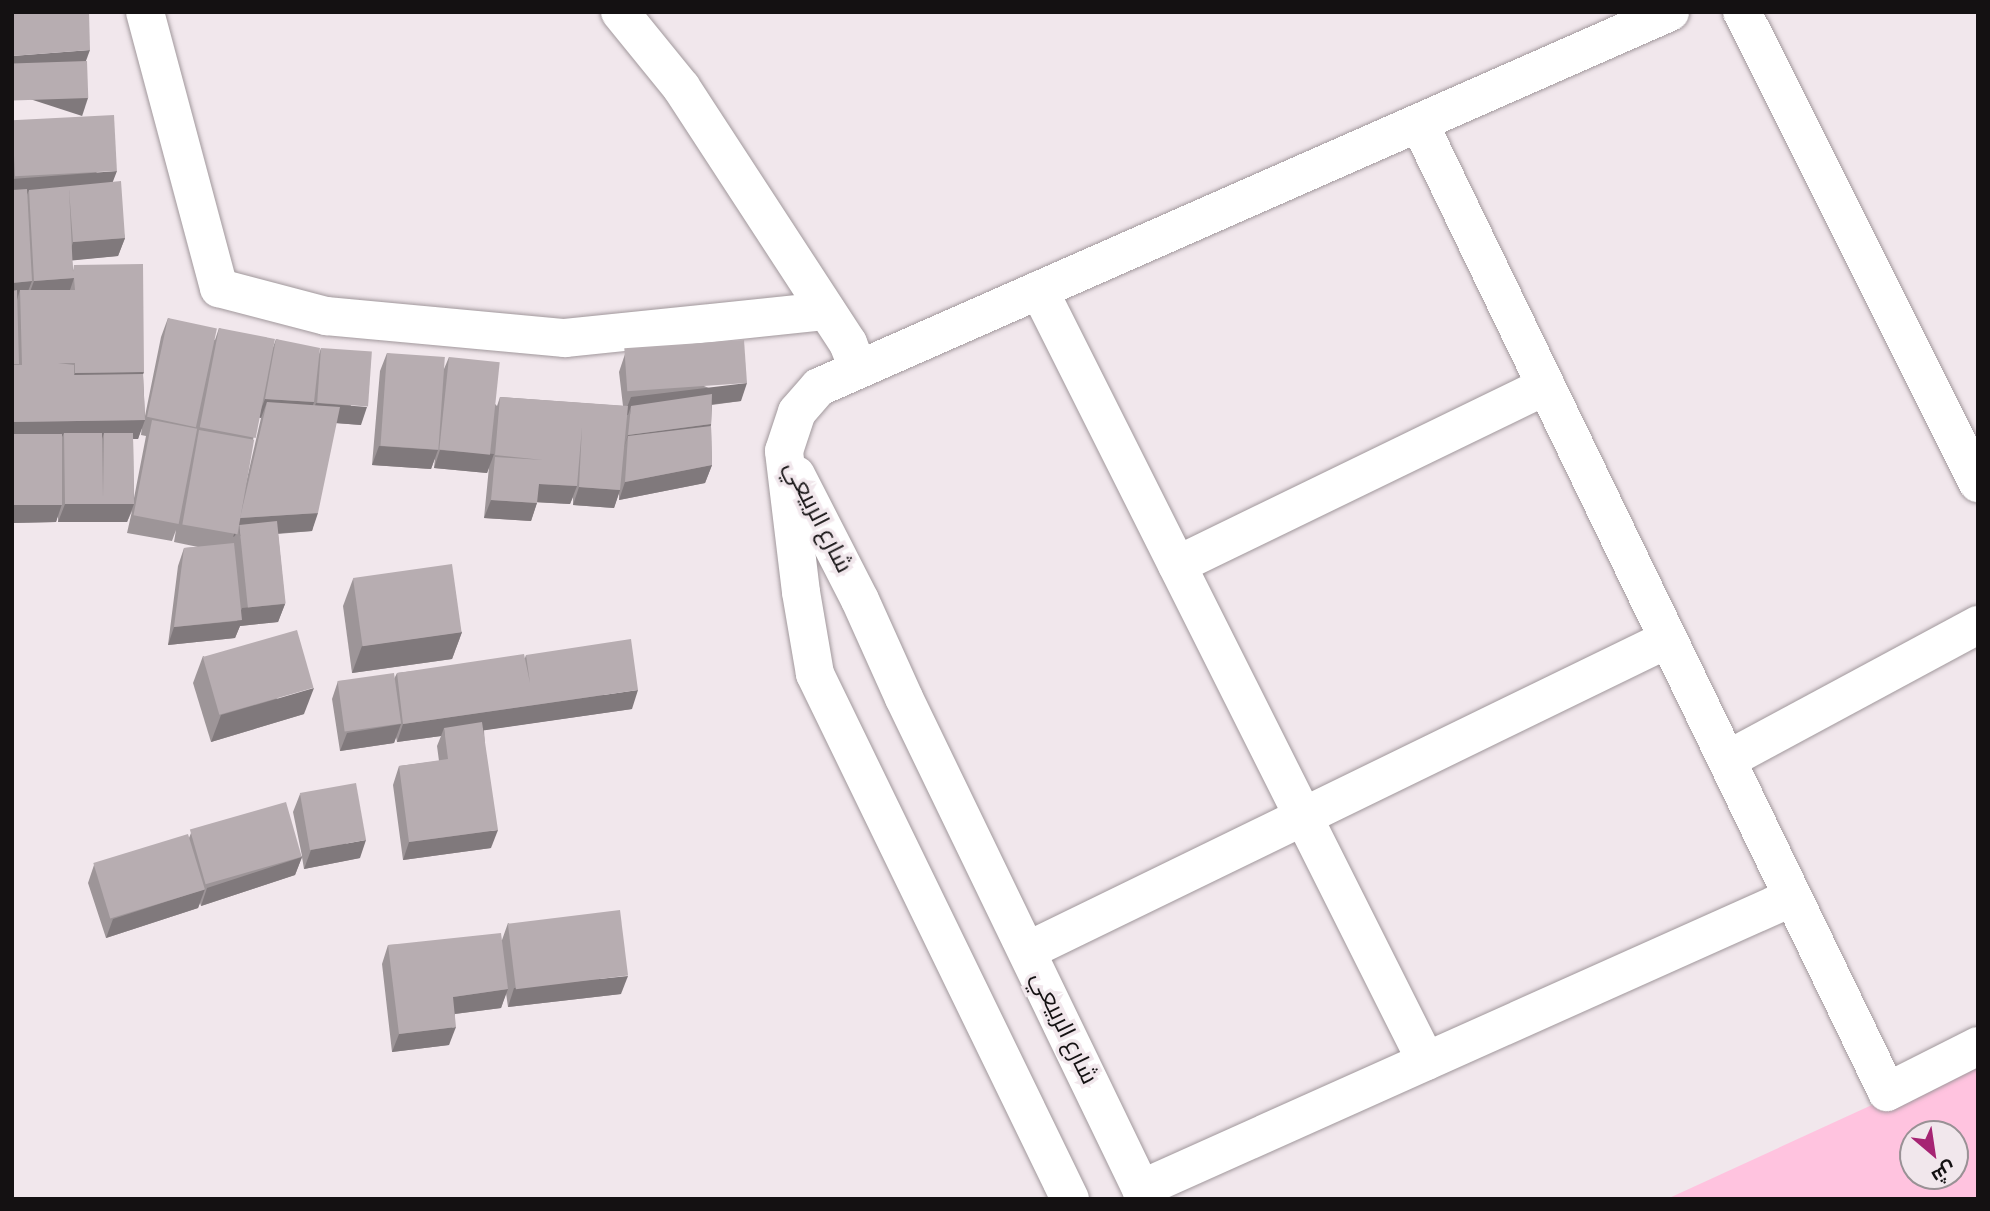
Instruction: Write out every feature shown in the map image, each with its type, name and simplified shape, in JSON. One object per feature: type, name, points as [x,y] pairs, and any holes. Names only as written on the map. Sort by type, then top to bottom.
[{"type":"street","points":[[145,12],[219,288],[326,316],[565,338],[827,311]]},
{"type":"street","points":[[620,12],[681,86],[848,343],[858,369]]},
{"type":"street","points":[[784,451],[797,412],[819,387],[1419,123],[1623,22],[1670,12]]},
{"type":"street","points":[[1742,12],[1978,483]]},
{"type":"street","points":[[1419,123],[1887,1092],[1978,1046]]},
{"type":"street","points":[[1039,290],[1426,1061]]},
{"type":"street","points":[[1177,565],[1546,386]]},
{"type":"street","name":"شارع الربيعي","points":[[784,451],[1144,1194]]},
{"type":"street","name":"شارع الربيعي","points":[[784,451],[815,674],[1070,1199]]},
{"type":"street","points":[[811,650],[814,621],[827,608],[846,607],[870,624]]},
{"type":"street","points":[[1727,760],[1978,625]]},
{"type":"street","points":[[1027,951],[1668,639]]},
{"type":"street","points":[[1144,1194],[1426,1061],[1793,897]]},
{"type":"shaded area","points":[[1978,1053],[1978,1199],[1667,1199],[1898,1093]]},
{"type":"building","points":[[12,12],[89,12],[90,50],[12,56]]},
{"type":"building","points":[[87,61],[88,98],[13,101],[12,64]]},
{"type":"building","points":[[114,115],[117,171],[15,176],[12,120]]},
{"type":"building","points":[[121,181],[125,238],[73,242],[69,189],[73,272],[74,265],[143,264],[144,372],[75,373],[75,363],[58,363],[74,365],[74,375],[143,374],[145,420],[12,422],[12,365],[22,365],[20,290],[75,290],[74,278],[34,281],[29,190]]},
{"type":"building","points":[[27,189],[32,281],[12,283],[12,190]]},
{"type":"building","points":[[17,290],[19,364],[12,364],[12,291]]},
{"type":"building","points":[[168,318],[217,328],[196,427],[147,417]]},
{"type":"building","points":[[219,328],[275,339],[256,438],[200,427]]},
{"type":"building","points":[[276,339],[320,348],[314,402],[265,399]]},
{"type":"building","points":[[744,340],[747,383],[627,391],[624,348]]},
{"type":"building","points":[[321,348],[372,352],[368,406],[317,403]]},
{"type":"building","points":[[387,353],[445,357],[438,450],[381,446]]},
{"type":"building","points":[[449,357],[500,362],[490,455],[439,449]]},
{"type":"building","points":[[712,394],[711,424],[628,435],[631,406]]},
{"type":"building","points":[[500,397],[628,406],[620,490],[579,487],[582,427],[577,486],[539,484],[537,503],[491,500],[495,457],[543,460],[495,455]]},
{"type":"building","points":[[267,402],[340,407],[318,513],[240,518]]},
{"type":"building","points":[[152,420],[197,429],[179,524],[133,515]]},
{"type":"building","points":[[711,426],[712,465],[625,482],[628,436]]},
{"type":"building","points":[[199,430],[254,440],[237,534],[182,525]]},
{"type":"building","points":[[64,433],[102,433],[103,498],[104,433],[133,433],[134,504],[65,504]]},
{"type":"building","points":[[12,434],[62,434],[62,505],[12,505]]},
{"type":"building","points":[[277,521],[286,604],[248,608],[239,525]]},
{"type":"building","points":[[234,543],[242,620],[174,627],[184,548]]},
{"type":"building","points":[[452,564],[462,632],[363,646],[353,578]]},
{"type":"building","points":[[297,630],[314,688],[219,715],[203,657]]},
{"type":"building","points":[[631,639],[638,690],[403,724],[397,673],[524,654],[530,683],[526,655]]},
{"type":"building","points":[[394,673],[401,724],[345,731],[338,681]]},
{"type":"building","points":[[482,722],[498,830],[409,842],[399,766],[448,759],[444,728]]},
{"type":"building","points":[[356,783],[366,840],[310,850],[300,793]]},
{"type":"building","points":[[286,802],[302,857],[206,884],[190,830]]},
{"type":"building","points":[[188,834],[205,889],[110,918],[93,863]]},
{"type":"building","points":[[620,910],[628,976],[516,989],[508,924]]},
{"type":"building","points":[[501,933],[508,989],[453,997],[456,1027],[399,1034],[388,945]]}]
